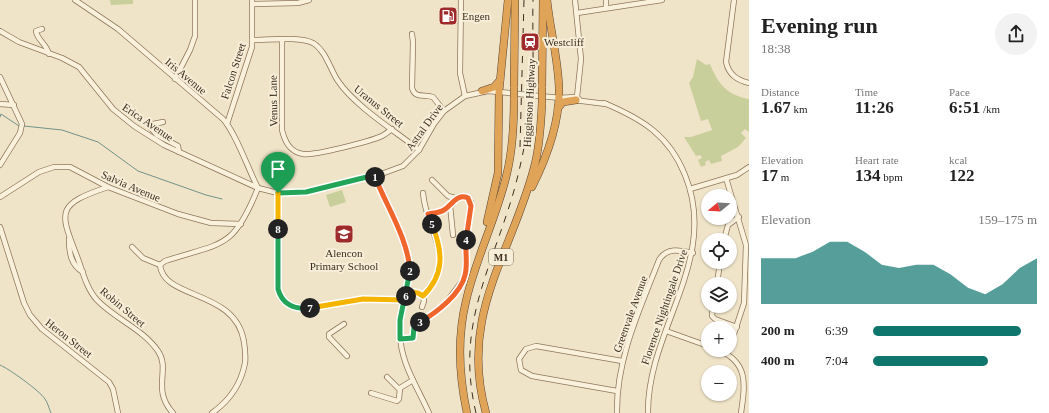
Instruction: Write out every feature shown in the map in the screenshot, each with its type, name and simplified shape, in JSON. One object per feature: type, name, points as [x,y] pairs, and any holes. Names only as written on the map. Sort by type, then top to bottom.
[{"type":"highway","points":[[472,276],[498,173],[499,92],[508,0]]},
{"type":"highway","name":"Higginson Highway","points":[[467,413],[460,370],[460,342],[465,302],[472,276],[507,175],[514,132],[515,0]]},
{"type":"highway","name":"Higginson Highway","points":[[486,413],[479,370],[480,332],[489,289],[535,164],[541,131],[543,0]]},
{"type":"highway","points":[[518,213],[533,184],[548,148],[558,108],[558,77],[547,0]]},
{"type":"highway","points":[[482,91],[494,87],[500,79]]},
{"type":"highway","points":[[558,108],[563,102],[577,99]]},
{"type":"street","name":"Iris Avenue","points":[[75,0],[108,21],[227,124],[258,188]]},
{"type":"street","points":[[175,79],[190,50],[195,36],[195,0]]},
{"type":"street","points":[[253,2],[298,3],[309,0]]},
{"type":"street","points":[[461,0],[460,73],[465,96]]},
{"type":"street","points":[[575,0],[581,59],[577,99]]},
{"type":"street","points":[[606,0],[606,8]]},
{"type":"street","points":[[577,13],[662,0]]},
{"type":"street","points":[[734,0],[726,62],[735,78],[749,83]]},
{"type":"street","name":"Falcon Street","points":[[227,124],[252,40],[253,2]]},
{"type":"street","points":[[42,29],[36,31],[36,35],[47,46],[50,54]]},
{"type":"street","name":"Erica Avenue","points":[[0,31],[19,42],[79,67],[118,113],[151,137],[179,152],[258,188]]},
{"type":"street","points":[[412,34],[412,88],[414,93],[417,96],[433,97],[444,111]]},
{"type":"street","name":"Uranus Street","points":[[252,40],[306,41],[319,48],[344,89],[419,150]]},
{"type":"street","name":"Venus Lane","points":[[282,40],[282,130],[284,138],[291,149],[304,154],[309,154],[378,137],[392,129]]},
{"type":"street","points":[[0,77],[21,120],[22,128],[0,165]]},
{"type":"street","name":"Astral Drive","points":[[258,188],[278,193],[306,192],[375,175],[403,166],[419,150],[434,124],[444,111],[465,96],[482,91],[559,98]]},
{"type":"street","name":"Florence Nightingale Drive","points":[[559,98],[577,99],[606,104],[634,116],[658,134],[679,161],[690,189],[696,226],[693,253],[652,373],[648,413]]},
{"type":"street","name":"Florence Nightingale Drive","points":[[577,99],[606,104]]},
{"type":"street","points":[[0,104],[14,105]]},
{"type":"street","points":[[163,122],[153,124],[151,128],[157,135],[178,146],[179,152]]},
{"type":"street","name":"Salvia Avenue","points":[[0,198],[39,172],[54,167],[63,166],[76,169],[108,187],[195,220],[220,224],[241,224]]},
{"type":"street","points":[[690,189],[726,178],[749,167]]},
{"type":"street","points":[[375,175],[408,255],[410,270],[400,320],[402,355],[428,413]]},
{"type":"street","points":[[726,178],[746,244],[745,298],[737,327]]},
{"type":"street","points":[[400,339],[413,338],[413,330],[416,325],[432,315],[445,304],[463,280],[466,270],[466,237],[471,206],[468,198],[448,196],[432,180]]},
{"type":"street","name":"Robin Street","points":[[108,187],[78,198],[69,207],[64,216],[69,237],[90,290],[98,301],[143,336],[159,352],[162,361],[161,393],[168,407],[173,413]]},
{"type":"street","points":[[160,266],[165,261],[204,251],[223,243],[230,238],[241,224],[258,188]]},
{"type":"street","points":[[278,193],[278,289],[284,301],[294,307],[307,308],[363,299],[405,300]]},
{"type":"street","points":[[422,307],[424,301],[423,296],[435,281],[441,260],[435,233],[428,214],[423,193]]},
{"type":"street","points":[[428,214],[440,212],[458,197]]},
{"type":"street","points":[[450,205],[452,235]]},
{"type":"street","points":[[726,233],[728,225],[739,217]]},
{"type":"street","name":"Heron Street","points":[[0,227],[24,303],[30,315],[42,329],[109,382],[113,389],[118,413]]},
{"type":"street","points":[[132,247],[143,258],[160,266]]},
{"type":"street","name":"Greenvale Avenue","points":[[617,413],[617,391],[622,361],[659,260],[670,250],[693,253]]},
{"type":"street","points":[[160,266],[161,272],[165,278],[178,288],[216,303],[226,310],[234,318],[243,337],[246,359],[240,381],[225,401],[212,413]]},
{"type":"street","points":[[407,291],[418,293],[423,296]]},
{"type":"street","points":[[713,313],[713,318],[721,321]]},
{"type":"street","points":[[344,324],[334,329],[329,334],[329,337],[347,356]]},
{"type":"street","points":[[666,331],[701,344]]},
{"type":"street","points":[[617,391],[532,376],[521,370],[519,359],[524,351],[531,346],[536,346],[622,361]]},
{"type":"street","points":[[733,357],[744,373],[745,384],[741,413]]},
{"type":"street","points":[[371,393],[389,400],[397,401],[400,399],[399,389],[387,378]]},
{"type":"street","points":[[399,389],[413,380]]},
{"type":"green space","points":[[110,0],[133,0],[133,4],[111,5]]},
{"type":"green space","points":[[697,59],[706,65],[710,64],[716,77],[724,88],[735,95],[749,99],[749,132],[745,129],[741,133],[746,138],[738,147],[721,156],[722,161],[711,164],[709,160],[705,162],[706,165],[701,167],[698,160],[702,158],[700,155],[696,156],[684,137],[691,137],[712,130],[708,119],[701,121],[689,83],[693,77]]},
{"type":"green space","points":[[342,190],[346,202],[330,207],[326,195]]},
{"type":"waterway","points":[[0,117],[1,114],[19,126]]},
{"type":"waterway","points":[[24,126],[62,130],[98,142],[138,171],[206,195],[222,199]]},
{"type":"waterway","points":[[0,365],[10,370],[42,395],[51,413]]},
{"type":"railway","points":[[520,147],[524,0]]},
{"type":"railway","points":[[476,413],[471,384],[470,357],[472,332],[476,308],[483,284],[514,189],[530,118],[533,85],[533,0]]},
{"type":"place","name":"Engen","points":[[448,16]]},
{"type":"place","name":"Westcliff","points":[[530,42]]},
{"type":"place","name":"Alencon Primary School","points":[[344,234]]},
{"type":"route","points":[[278,193],[278,289],[284,301],[289,305],[307,308],[373,298],[405,300],[407,291],[418,293],[423,296],[435,281],[441,260],[435,233],[428,214],[443,210],[458,197],[466,197],[471,202],[465,243],[465,276],[460,286],[445,304],[414,327],[413,338],[400,339],[400,320],[405,300],[407,291],[409,282],[410,270],[408,255],[375,175],[296,194],[278,193]]}]
